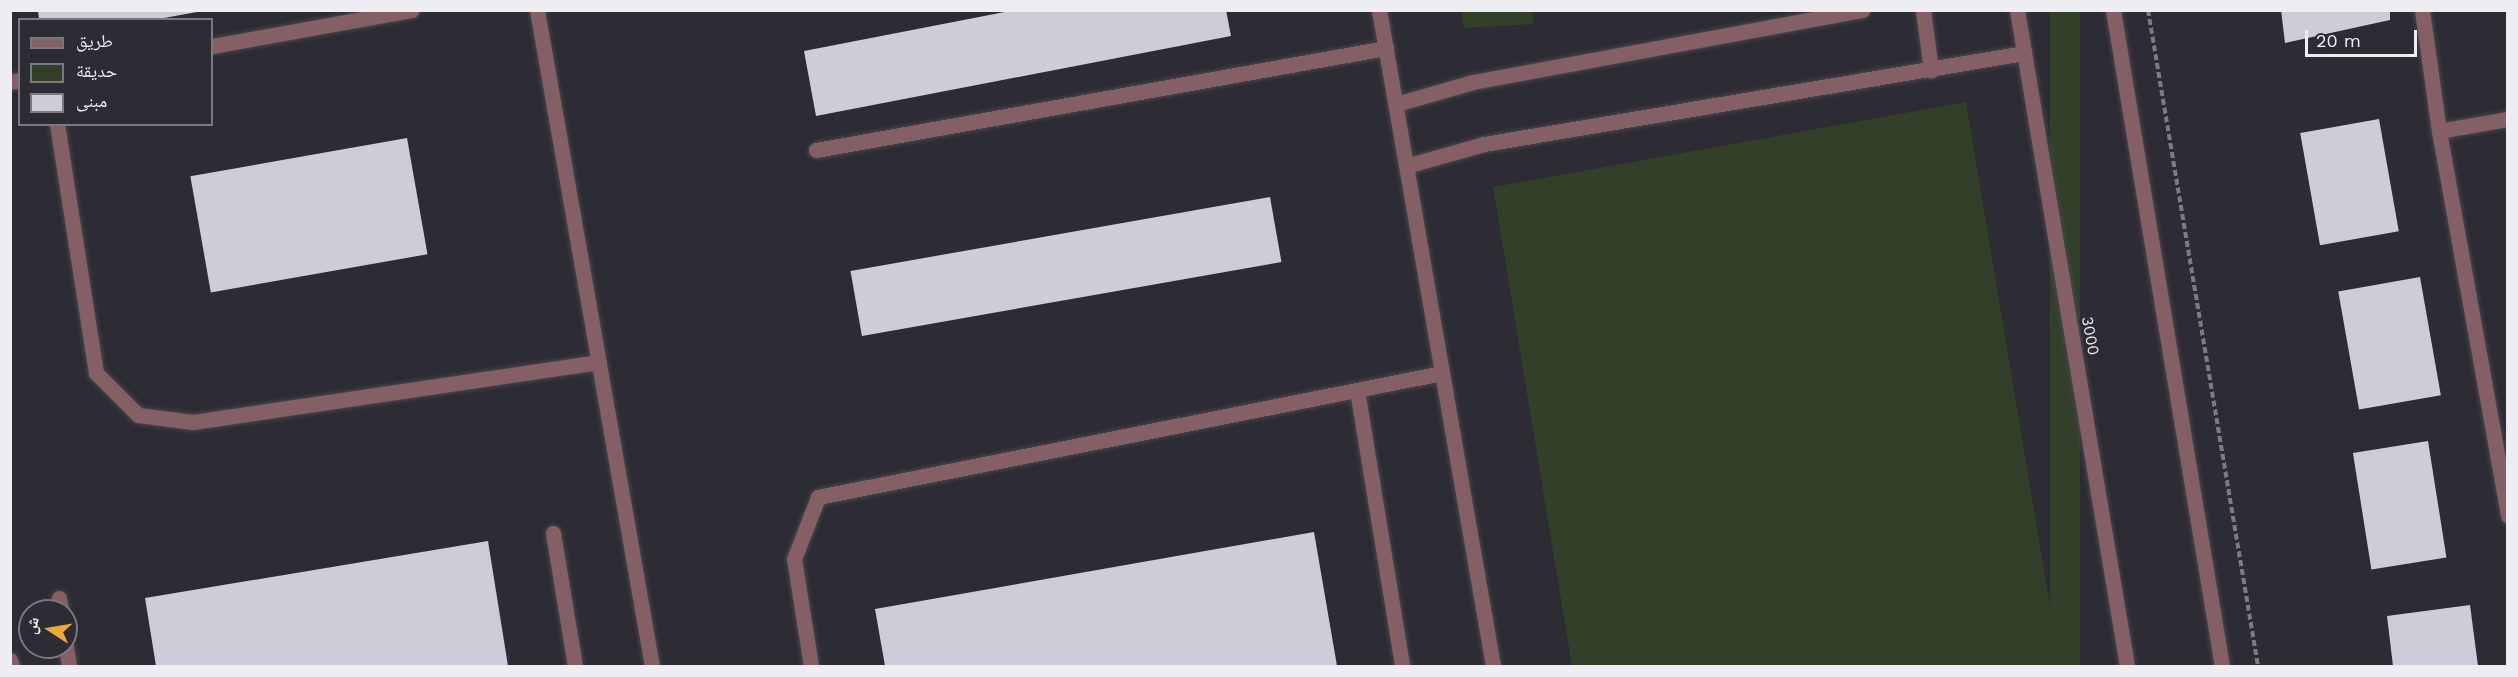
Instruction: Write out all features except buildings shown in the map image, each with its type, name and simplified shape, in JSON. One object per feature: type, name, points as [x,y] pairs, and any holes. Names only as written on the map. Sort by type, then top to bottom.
[{"type":"street","points":[[213,46],[412,10]]},
{"type":"street","points":[[537,10],[652,666]]},
{"type":"street","points":[[1379,10],[1493,666]]},
{"type":"street","points":[[1396,104],[1473,82],[1862,10]]},
{"type":"street","points":[[1923,10],[1931,70]]},
{"type":"street","name":"3000","points":[[2017,10],[2127,666]]},
{"type":"street","points":[[2113,10],[2222,666]]},
{"type":"street","points":[[2422,10],[2439,131],[2508,516]]},
{"type":"street","points":[[816,150],[1386,48]]},
{"type":"street","points":[[1406,165],[1484,144],[2024,53]]},
{"type":"street","points":[[2439,131],[2508,119]]},
{"type":"street","points":[[57,126],[96,373],[138,415],[193,422],[599,362]]},
{"type":"street","points":[[811,666],[794,560],[818,497],[1442,373]]},
{"type":"street","points":[[1357,390],[1402,666]]},
{"type":"street","points":[[554,533],[575,666]]},
{"type":"street","points":[[10,660],[12,666]]},
{"type":"path","points":[[2148,10],[2258,666]]},
{"type":"green space","points":[[1461,11],[1532,11],[1534,24],[1464,28]]},
{"type":"green space","points":[[2050,11],[2080,11],[2080,666],[2050,666]]},
{"type":"green space","points":[[1966,102],[2060,666],[1572,666],[1493,187]]}]
